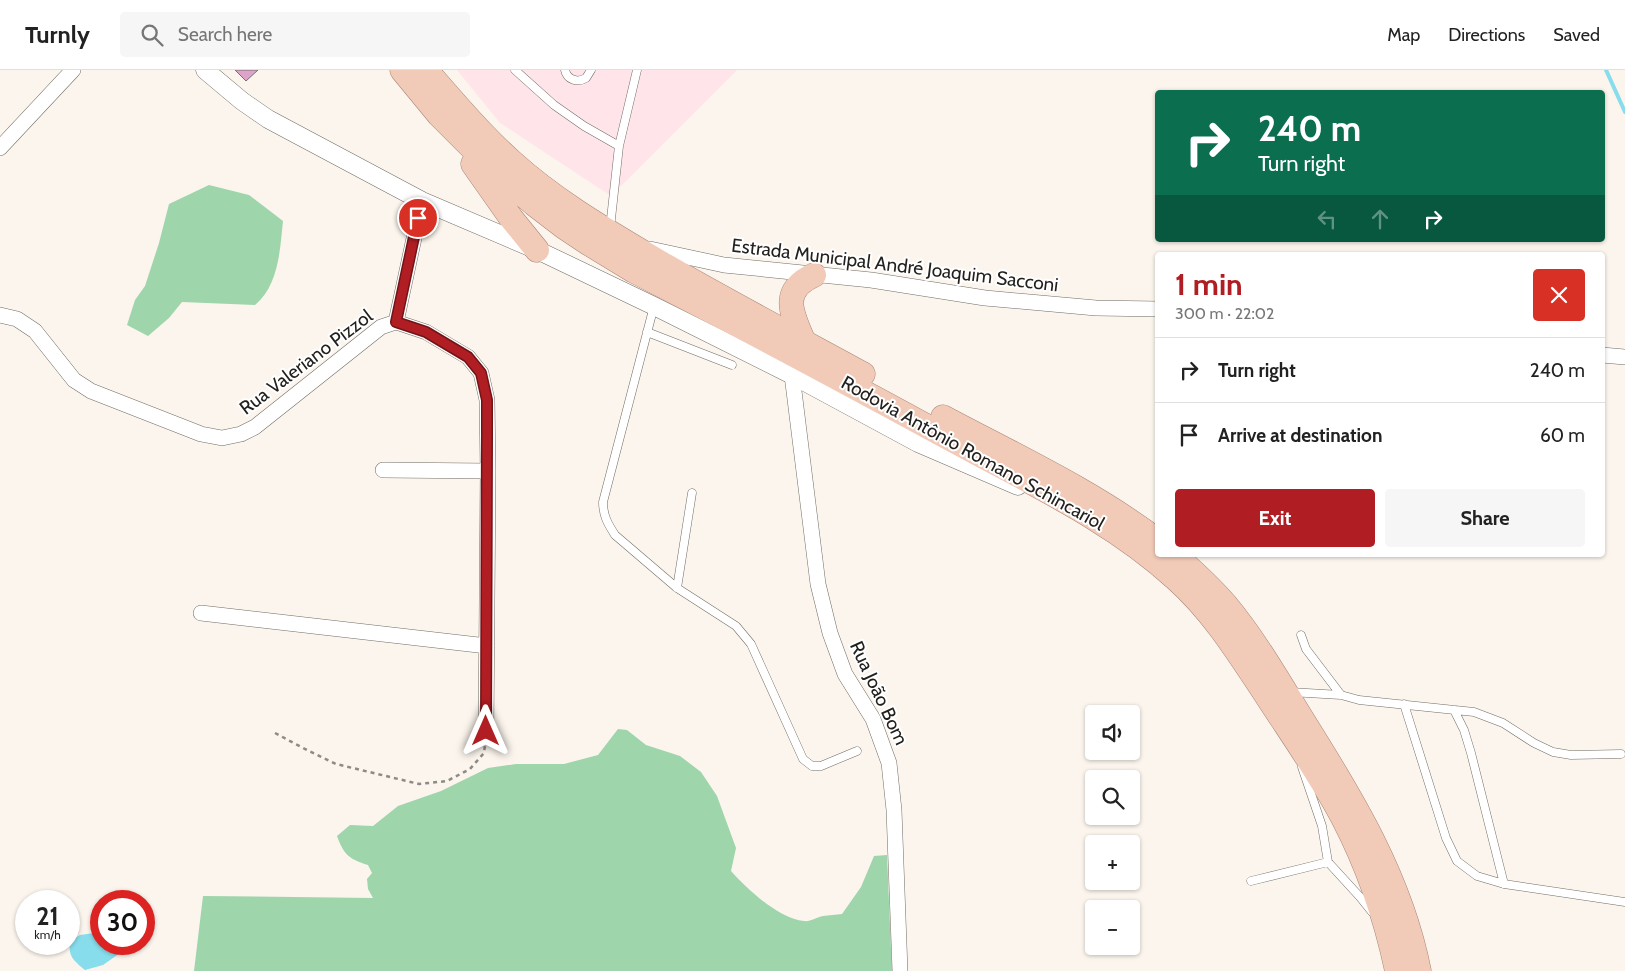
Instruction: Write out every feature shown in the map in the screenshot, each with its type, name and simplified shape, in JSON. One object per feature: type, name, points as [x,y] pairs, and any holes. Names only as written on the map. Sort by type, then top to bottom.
[{"type":"highway","name":"Rodovia Antônio Romano Schincariol","points":[[402,70],[439,115],[498,174],[534,204],[588,243],[611,258],[1075,507],[1135,545],[1175,578],[1204,606],[1226,633],[1321,779],[1344,820],[1379,904],[1397,971]]},
{"type":"highway","name":"Rodovia Antônio Romano Schincariol","points":[[426,70],[479,130],[511,161],[569,207],[804,342],[1084,492],[1155,539]]},
{"type":"highway","points":[[439,115],[511,218],[537,250]]},
{"type":"highway","points":[[804,342],[791,309],[791,296],[796,287],[805,279],[814,275]]},
{"type":"highway","points":[[1177,557],[1226,605],[1254,643],[1340,779],[1385,865],[1403,909],[1415,949],[1419,971]]},
{"type":"street","points":[[0,148],[73,70]]},
{"type":"street","points":[[206,70],[242,101],[268,119],[422,201],[537,250],[654,306],[792,375],[918,443],[1009,482],[1075,507]]},
{"type":"street","points":[[396,322],[422,201]]},
{"type":"street","name":"Estrada Municipal André Joaquim Sacconi","points":[[620,238],[697,260],[724,265],[871,280],[985,298],[1096,308],[1155,309]]},
{"type":"street","name":"Rua Valeriano Pizzol","points":[[0,316],[17,319],[35,331],[74,380],[91,391],[201,434],[222,438],[241,434],[255,427],[381,327],[396,322],[426,332],[468,357],[481,373],[487,400],[486,731]]},
{"type":"street","points":[[1605,355],[1625,357]]},
{"type":"street","name":"Rua João Bom","points":[[792,375],[818,584],[830,634],[845,674],[873,719],[889,763],[894,810],[900,971]]},
{"type":"street","points":[[383,470],[488,471]]},
{"type":"street","points":[[201,613],[487,646]]},
{"type":"lane","points":[[515,70],[554,105],[584,126],[619,146]]},
{"type":"lane","points":[[565,70],[569,78],[578,81],[586,78],[591,70]]},
{"type":"lane","points":[[620,238],[619,146],[637,70]]},
{"type":"lane","points":[[654,306],[603,502],[603,510],[608,524],[615,535],[677,588],[736,626],[751,644],[803,759],[812,766],[821,766],[857,751]]},
{"type":"lane","points":[[647,332],[732,365]]},
{"type":"lane","points":[[677,588],[692,493]]},
{"type":"lane","points":[[1301,635],[1306,649],[1341,694]]},
{"type":"lane","points":[[1285,691],[1341,694],[1359,700],[1474,712],[1503,723],[1553,752],[1571,755],[1621,754]]},
{"type":"lane","points":[[1404,704],[1446,838],[1457,861],[1477,876],[1504,884],[1625,902]]},
{"type":"lane","points":[[1454,710],[1464,730],[1471,753],[1504,884]]},
{"type":"lane","points":[[1289,730],[1322,826],[1328,862],[1360,897],[1388,934]]},
{"type":"lane","points":[[1251,881],[1328,862]]},
{"type":"path","points":[[276,733],[336,764],[419,784],[447,781],[470,769],[484,753],[486,731]]},
{"type":"shaded area","points":[[457,70],[737,70],[611,196],[500,123]]},
{"type":"green space","points":[[209,185],[249,195],[283,221],[274,277],[263,297],[255,305],[182,302],[169,318],[148,336],[127,325],[135,300],[145,286],[169,204]]},
{"type":"green space","points":[[618,729],[627,730],[646,745],[680,756],[701,772],[717,796],[736,848],[731,871],[764,902],[784,915],[806,921],[823,916],[842,914],[861,887],[874,856],[887,855],[892,971],[194,971],[203,896],[373,898],[368,889],[367,879],[372,873],[368,865],[356,861],[348,855],[342,848],[337,836],[350,825],[373,826],[398,806],[441,791],[488,768],[516,764],[564,764],[598,755]]},
{"type":"water","points":[[90,934],[90,955],[117,955],[103,965],[85,970],[71,955],[80,955],[80,935]]},
{"type":"building","points":[[235,70],[258,70],[246,81]]},
{"type":"waterway","points":[[1606,70],[1625,112]]},
{"type":"route","points":[[418,218],[396,322],[426,332],[468,357],[481,373],[487,400],[486,731]]}]
